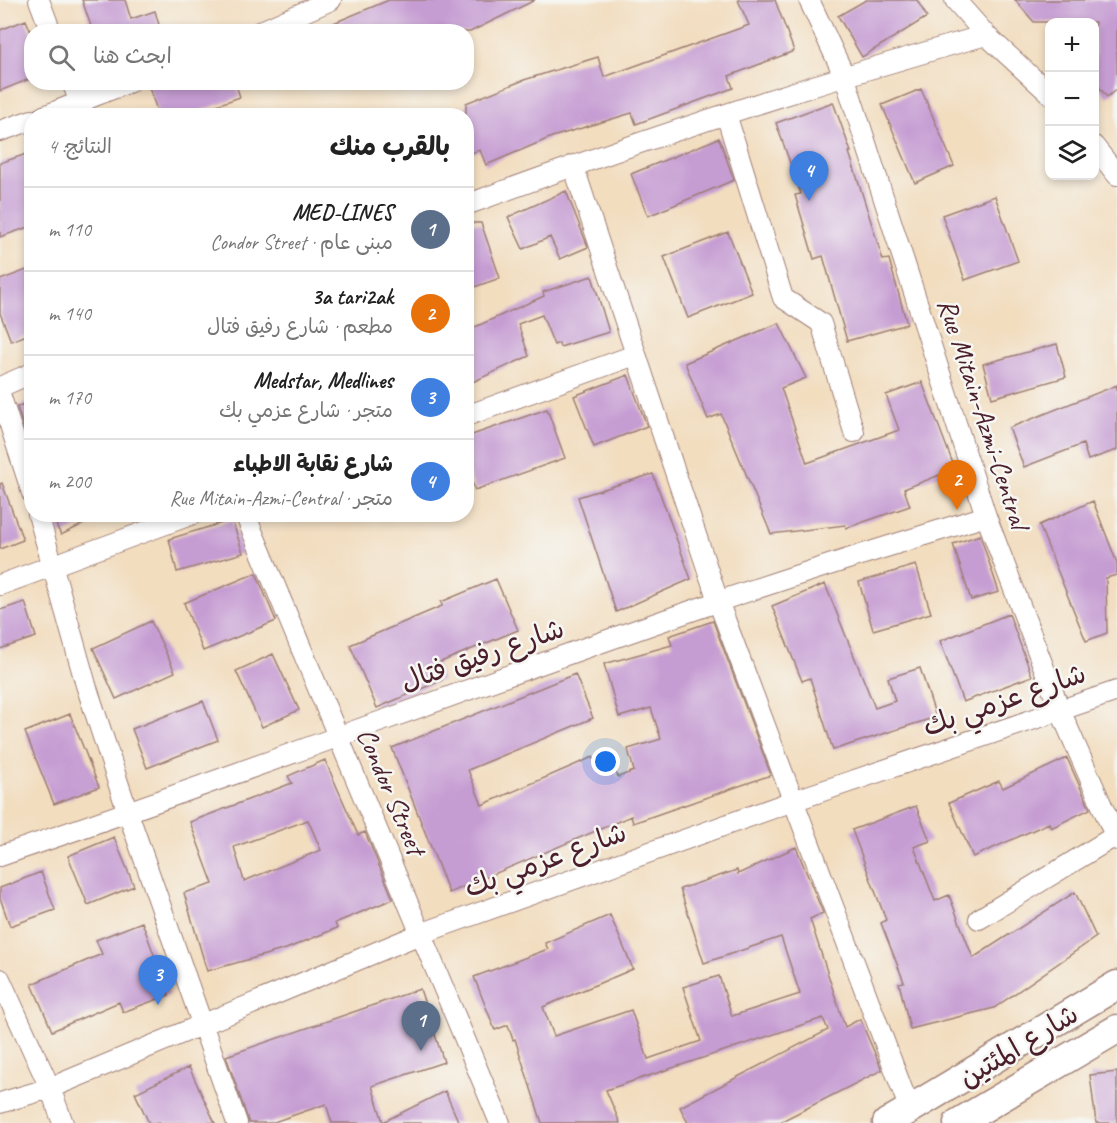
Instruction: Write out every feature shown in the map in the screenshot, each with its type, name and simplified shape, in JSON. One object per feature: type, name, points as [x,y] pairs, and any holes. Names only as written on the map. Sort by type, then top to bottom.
[{"type":"street","points":[[39,0],[48,24]]},
{"type":"street","points":[[277,24],[331,0]]},
{"type":"street","name":"Rue Mitain-Azmi-Central","points":[[809,0],[844,75],[986,516],[1060,710],[1116,838]]},
{"type":"street","points":[[955,0],[986,35],[1045,89]]},
{"type":"street","points":[[474,202],[573,165],[844,75],[986,35]]},
{"type":"street","points":[[75,90],[82,108]]},
{"type":"street","points":[[84,108],[116,90]]},
{"type":"street","points":[[726,114],[783,298],[821,323],[854,432]]},
{"type":"street","points":[[0,131],[24,123]]},
{"type":"street","points":[[1099,151],[1117,175]]},
{"type":"street","points":[[573,165],[718,601],[793,801],[898,1117]]},
{"type":"street","points":[[474,413],[635,355]]},
{"type":"street","points":[[0,387],[24,376]]},
{"type":"street","points":[[0,394],[24,469]]},
{"type":"street","name":"شارع رفيق فتال","points":[[0,856],[128,813],[718,601],[986,516]]},
{"type":"street","points":[[41,522],[87,686],[128,813],[237,1123]]},
{"type":"street","points":[[0,585],[171,522]]},
{"type":"street","name":"Condor Street","points":[[248,522],[500,1123]]},
{"type":"street","name":"شارع عزمي بك","points":[[0,1103],[50,1088],[204,1026],[420,934],[793,801],[1117,691]]},
{"type":"street","points":[[979,919],[1116,838]]},
{"type":"street","points":[[0,979],[50,1088],[63,1123]]},
{"type":"street","name":"شارع المئتين","points":[[898,1117],[1117,985]]},
{"type":"street","name":"شارع المئتين","points":[[962,1122],[1117,1029]]},
{"type":"building","points":[[82,0],[125,0],[131,19],[155,11],[159,24],[90,24]]},
{"type":"building","points":[[389,0],[535,0],[474,30],[474,24],[331,24]]},
{"type":"building","points":[[738,0],[775,0],[794,51],[729,76],[733,88],[636,124],[632,113],[552,137],[486,165],[480,150],[474,152],[474,108],[466,108],[466,103],[524,80],[598,57],[604,77],[749,25]]},
{"type":"building","points":[[866,0],[917,0],[927,17],[862,57],[838,16]]},
{"type":"building","points":[[1015,0],[1117,0],[1117,89],[1107,97],[1099,87],[1099,18],[1045,18],[1045,22],[1034,22]]},
{"type":"building","points":[[26,20],[28,24],[24,24],[24,81],[0,91],[0,30]]},
{"type":"building","points":[[921,89],[954,166],[915,183],[882,105]]},
{"type":"building","points":[[150,90],[238,90],[240,97],[208,108],[156,108]]},
{"type":"building","points":[[833,102],[851,152],[849,152],[883,260],[889,259],[907,324],[847,341],[823,256],[814,259],[795,195],[801,194],[776,123]]},
{"type":"building","points":[[719,138],[734,180],[648,216],[631,174]]},
{"type":"building","points":[[24,155],[24,229],[0,237],[0,163]]},
{"type":"building","points":[[566,191],[588,247],[560,259],[550,237],[523,249],[508,217]]},
{"type":"building","points":[[995,196],[1018,261],[965,280],[942,215]]},
{"type":"building","points":[[474,223],[481,223],[500,278],[474,287]]},
{"type":"building","points":[[728,232],[752,293],[688,318],[664,257]]},
{"type":"building","points":[[24,271],[24,336],[11,341],[0,313],[0,280]]},
{"type":"building","points":[[592,276],[609,332],[560,347],[559,343],[554,345],[542,315],[518,324],[529,356],[474,381],[474,327],[544,296],[543,292]]},
{"type":"building","points":[[779,323],[806,378],[781,388],[807,463],[899,430],[886,395],[922,382],[955,469],[904,489],[910,506],[846,528],[845,525],[771,534],[721,414],[708,419],[685,363]]},
{"type":"building","points":[[1057,344],[1066,377],[992,398],[983,364]]},
{"type":"building","points":[[628,375],[647,426],[594,447],[574,396]]},
{"type":"building","points":[[1117,385],[1117,450],[1088,460],[1083,444],[1024,467],[1009,428]]},
{"type":"building","points":[[24,404],[24,429],[17,407]]},
{"type":"building","points":[[547,409],[565,458],[475,490],[474,434]]},
{"type":"building","points":[[653,474],[691,579],[616,612],[578,497]]},
{"type":"building","points":[[2,483],[23,540],[0,549],[0,484]]},
{"type":"building","points":[[1093,501],[1117,563],[1117,575],[1106,578],[1107,633],[1086,641],[1039,525]]},
{"type":"building","points":[[55,522],[88,522],[61,535]]},
{"type":"building","points":[[225,522],[233,522],[243,553],[177,572],[169,539]]},
{"type":"building","points":[[980,535],[999,592],[971,600],[953,544]]},
{"type":"building","points":[[916,565],[931,613],[873,630],[859,582]]},
{"type":"building","points":[[256,573],[276,621],[203,651],[184,603]]},
{"type":"building","points":[[496,579],[518,630],[436,664],[442,680],[377,708],[350,645],[442,606],[441,602]]},
{"type":"building","points":[[825,584],[875,708],[895,701],[888,678],[920,668],[936,717],[833,750],[810,678],[802,681],[772,606]]},
{"type":"building","points":[[25,602],[36,637],[0,649],[0,610]]},
{"type":"building","points":[[1009,614],[1032,676],[963,702],[940,641]]},
{"type":"building","points":[[151,621],[175,672],[116,699],[93,648]]},
{"type":"building","points":[[713,621],[771,775],[633,823],[631,816],[449,893],[392,748],[575,674],[593,718],[468,770],[482,805],[593,757],[593,759],[608,755],[618,777],[634,771],[628,749],[661,739],[651,708],[619,717],[604,664],[672,645],[669,636]]},
{"type":"building","points":[[273,654],[299,710],[262,727],[236,671]]},
{"type":"building","points":[[203,701],[218,740],[147,768],[132,729]]},
{"type":"building","points":[[70,714],[99,787],[54,804],[25,732]]},
{"type":"building","points":[[1067,758],[1090,809],[1051,828],[1049,823],[973,857],[949,803],[999,781],[1003,788]]},
{"type":"building","points":[[325,760],[358,835],[365,832],[393,899],[335,923],[337,928],[286,949],[207,971],[184,893],[213,884],[190,822],[292,783],[288,776]],"holes":[[[308,820],[321,850],[244,881],[234,847]]]},
{"type":"building","points":[[916,806],[930,841],[914,847],[935,901],[949,895],[973,958],[1075,892],[1096,937],[994,1008],[910,1029],[899,983],[904,982],[881,923],[886,920],[852,830]]},
{"type":"building","points":[[114,837],[134,886],[88,905],[68,856]]},
{"type":"building","points":[[796,847],[823,913],[810,919],[845,1027],[860,1019],[882,1070],[778,1123],[688,1123],[680,1107],[828,1030],[823,1018],[606,1090],[620,1123],[542,1123],[515,1039],[513,1040],[508,1025],[495,1030],[474,977],[548,949],[545,943],[610,915],[633,969],[543,1007],[554,1036],[631,1010],[648,1059],[701,1041],[683,987],[719,976],[732,1016],[800,994],[781,937],[704,963],[680,889],[737,870],[738,874]]},
{"type":"building","points":[[41,872],[55,910],[10,926],[0,898],[0,888]]},
{"type":"building","points":[[142,922],[169,995],[123,1012],[119,1002],[52,1031],[32,984],[102,954],[96,940]]},
{"type":"building","points":[[420,989],[444,1062],[372,1086],[383,1122],[445,1091],[459,1123],[332,1123],[326,1104],[271,1123],[249,1123],[226,1056]]},
{"type":"building","points":[[189,1067],[215,1123],[149,1123],[135,1093]]},
{"type":"building","points":[[1117,1072],[1117,1123],[1096,1123],[1090,1075]]},
{"type":"place","name":"شارع نقابة الاطباء","points":[[809,201]]},
{"type":"place","name":"3a tari2ak","points":[[957,510]]},
{"type":"place","name":"Medstar, Medlines","points":[[158,1005]]},
{"type":"place","name":"MED-LINES","points":[[421,1051]]}]
